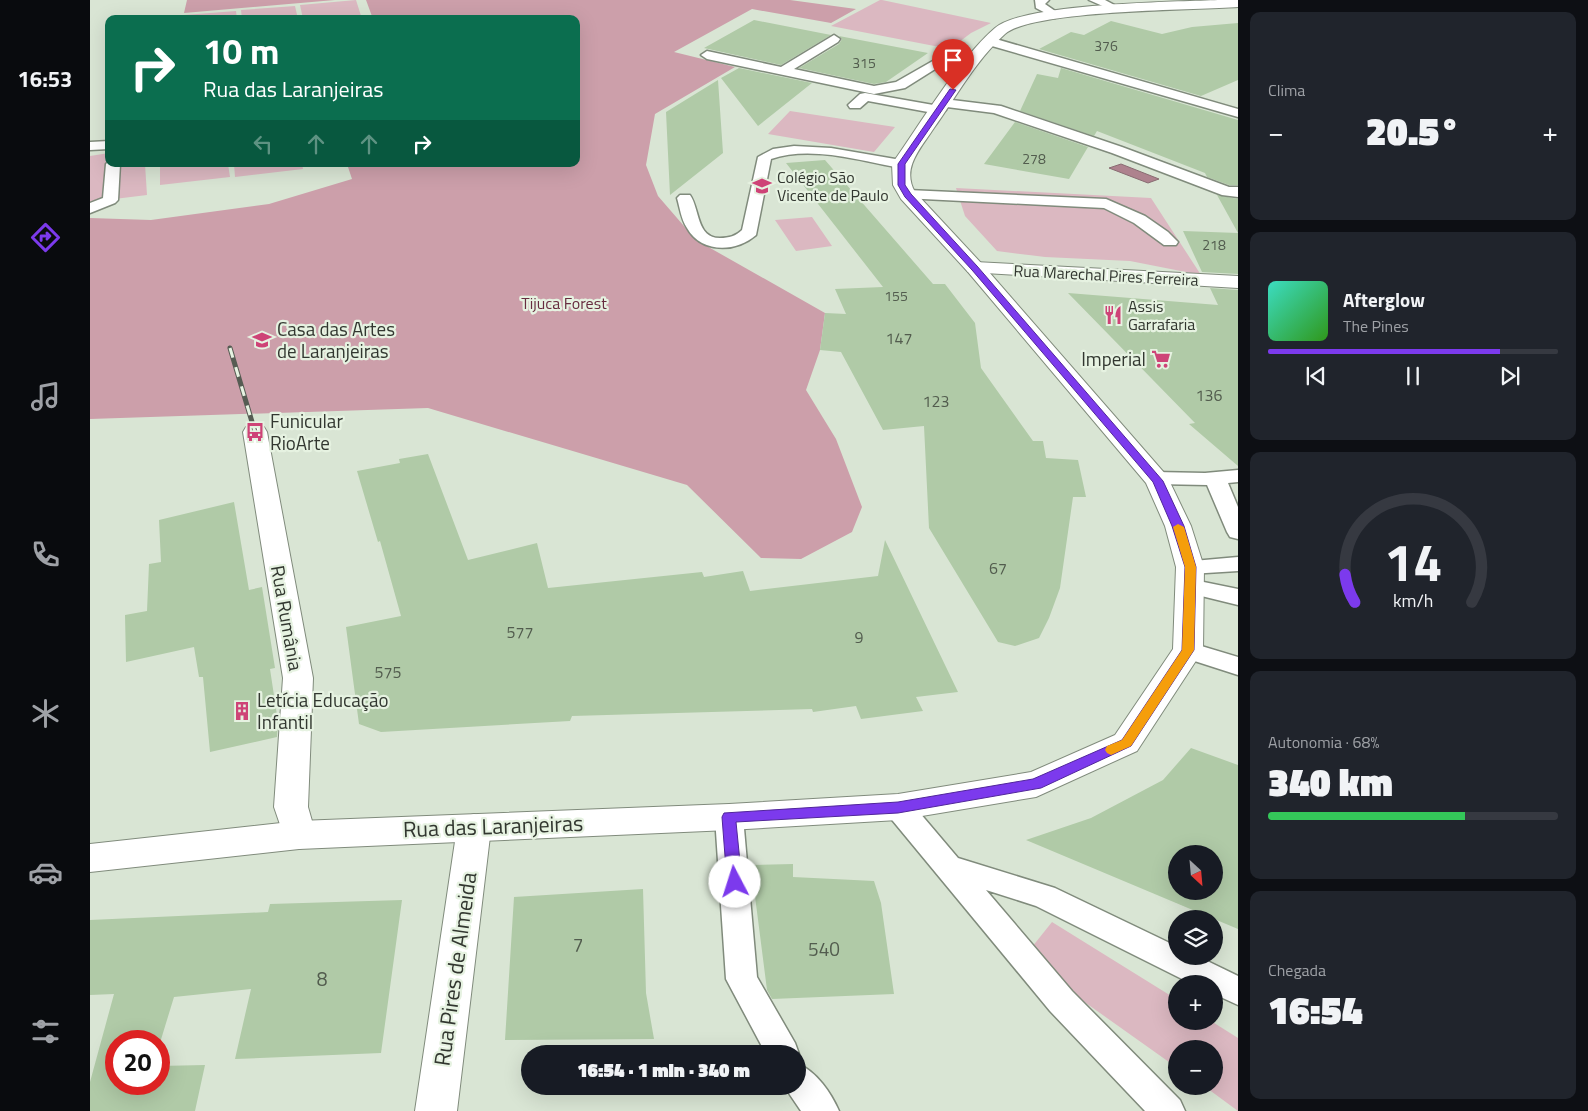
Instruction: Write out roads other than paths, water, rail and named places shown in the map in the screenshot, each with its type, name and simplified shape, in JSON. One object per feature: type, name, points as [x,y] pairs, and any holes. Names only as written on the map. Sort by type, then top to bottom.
[{"type":"main road","points":[[1188,650],[1190,576],[1178,526],[1155,478],[974,268],[908,195],[902,185],[901,164],[970,64],[1001,30],[1049,8],[1105,4],[1230,2]]},
{"type":"main road","name":"Rua Marechal Pires Ferreira","points":[[974,268],[1238,282]]},
{"type":"main road","name":"Rua Rumânia","points":[[255,432],[298,678],[291,807],[299,834]]},
{"type":"main road","name":"Rua das Laranjeiras","points":[[90,858],[299,834],[729,817],[898,808],[1036,784],[1126,743],[1188,650]]},
{"type":"main road","name":"Rua Pires de Almeida","points":[[436,1111],[474,828]]},
{"type":"lane","points":[[783,71],[834,38]]},
{"type":"lane","points":[[989,41],[1238,112]]},
{"type":"lane","points":[[707,55],[882,90],[900,85],[938,62],[970,64]]},
{"type":"lane","points":[[855,106],[861,98],[866,97],[942,107],[996,109],[1117,150],[1227,192],[1238,192]]},
{"type":"lane","points":[[90,146],[105,145]]},
{"type":"lane","points":[[685,198],[698,234],[709,241],[730,242],[745,238],[750,232],[759,178],[765,157],[771,154],[795,149],[901,164]]},
{"type":"lane","points":[[90,208],[110,200],[113,167]]},
{"type":"lane","points":[[908,195],[1106,204],[1127,212],[1158,231],[1170,242]]},
{"type":"lane","points":[[1155,478],[1238,476]]},
{"type":"lane","points":[[1215,478],[1238,532]]},
{"type":"lane","points":[[1190,576],[1238,564]]},
{"type":"lane","points":[[1190,576],[1238,598]]},
{"type":"lane","points":[[1188,650],[1238,666]]},
{"type":"lane","points":[[898,808],[1061,1000],[1168,1111]]},
{"type":"lane","points":[[729,817],[742,979],[778,1045]]},
{"type":"lane","points":[[947,866],[1045,897],[1238,991]]},
{"type":"lane","points":[[806,1090],[822,1111]]},
{"type":"railway","points":[[230,348],[255,432]]},
{"type":"place","name":"Colégio São Vicente de Paulo","points":[[762,186]]},
{"type":"place","name":"Assis Garrafaria","points":[[1113,315]]},
{"type":"place","name":"Casa das Artes de Laranjeiras","points":[[262,340]]},
{"type":"place","name":"Imperial","points":[[1161,359]]},
{"type":"place","name":"Funicular RioArte","points":[[255,432]]},
{"type":"place","name":"Letícia Educação Infantil","points":[[242,711]]},
{"type":"park label","name":"Tijuca Forest","points":[[564,303]]}]
